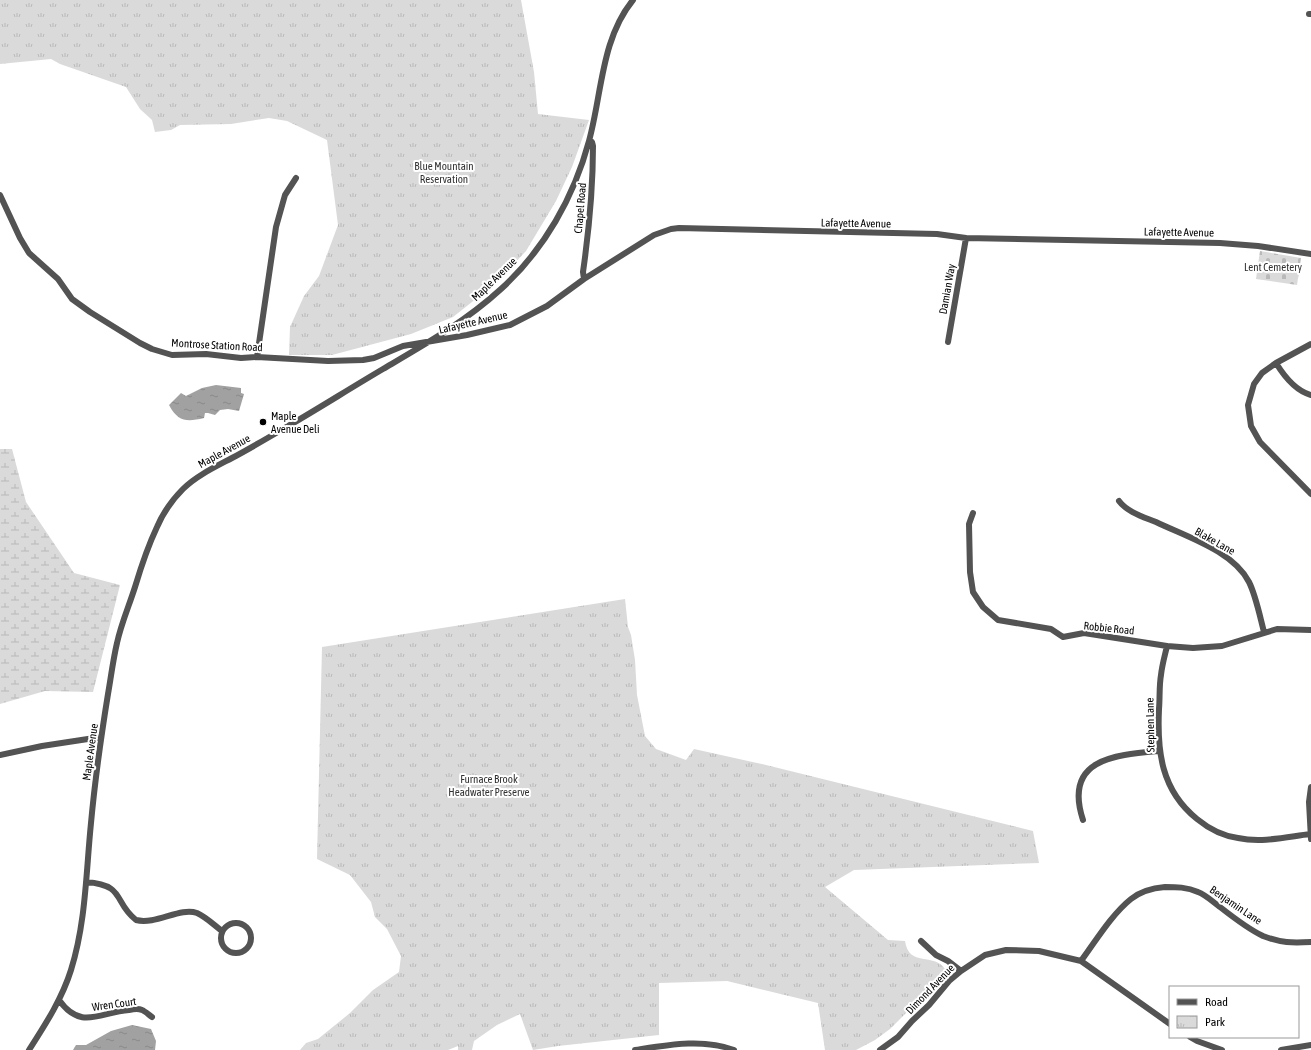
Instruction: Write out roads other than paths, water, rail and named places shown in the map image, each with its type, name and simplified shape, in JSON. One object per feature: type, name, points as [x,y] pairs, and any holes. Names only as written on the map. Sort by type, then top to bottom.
[{"type":"street","name":"Maple Avenue","points":[[28,1050],[59,1000],[70,973],[77,949],[86,882],[90,826],[101,737],[117,641],[143,560],[155,531],[169,506],[183,489],[202,474],[263,441],[457,324],[494,295],[518,272],[553,227],[571,193],[590,140],[604,69],[614,32],[633,0]]},
{"type":"street","name":"Chapel Road","points":[[584,279],[583,272],[593,174],[593,146],[590,140]]},
{"type":"street","points":[[257,357],[276,227],[285,196],[296,178]]},
{"type":"street","name":"Montrose Station Road","points":[[0,195],[20,238],[29,253],[58,279],[72,299],[140,343],[166,353],[172,355],[206,354],[241,358],[257,357],[321,361],[350,361],[374,358],[403,346],[428,342]]},
{"type":"street","name":"Lafayette Avenue","points":[[428,342],[510,325],[547,306],[584,279],[654,235],[679,228],[937,234],[966,238],[1220,243],[1258,246],[1311,254]]},
{"type":"street","name":"Damian Way","points":[[948,342],[966,238]]},
{"type":"street","points":[[1311,344],[1276,363],[1262,373],[1254,384],[1248,405],[1252,426],[1260,442],[1311,494]]},
{"type":"street","points":[[1276,363],[1282,372],[1298,388],[1311,395]]},
{"type":"street","name":"Blake Lane","points":[[1119,501],[1122,505],[1138,514],[1218,552],[1235,564],[1250,584],[1264,632]]},
{"type":"street","name":"Robbie Road","points":[[973,513],[969,524],[970,572],[973,592],[983,607],[998,620],[1051,628],[1064,637],[1084,634],[1167,646],[1193,648],[1222,646],[1277,629],[1311,630]]},
{"type":"street","name":"Stephen Lane","points":[[1167,646],[1160,675],[1158,726],[1159,751],[1167,779],[1174,793],[1182,804],[1190,813],[1211,828],[1236,838],[1261,840],[1311,836]]},
{"type":"street","points":[[0,755],[42,746],[101,737]]},
{"type":"street","points":[[1083,820],[1078,801],[1079,791],[1081,782],[1091,767],[1100,761],[1112,758],[1159,751]]},
{"type":"street","points":[[1311,787],[1309,802],[1311,836]]},
{"type":"street","points":[[86,882],[105,885],[116,892],[128,912],[136,920],[148,921],[190,912],[201,916],[222,931]]},
{"type":"street","name":"Benjamin Lane","points":[[1081,961],[1122,907],[1131,899],[1150,889],[1158,888],[1176,887],[1197,891],[1206,896],[1234,918],[1262,935],[1292,944],[1311,942]]},
{"type":"street","points":[[229,924],[242,924],[251,932],[251,944],[245,951],[240,953],[230,953],[222,946],[222,931],[229,924]]},
{"type":"street","points":[[921,941],[936,955],[948,961],[961,971]]},
{"type":"street","name":"Dimond Avenue","points":[[880,1050],[898,1037],[929,1005],[949,981],[961,971],[985,955],[1006,950],[1039,951],[1081,961],[1169,1023]]},
{"type":"street","name":"Wren Court","points":[[59,1000],[69,1011],[81,1018],[140,1009],[152,1017]]},
{"type":"street","points":[[1192,1038],[1222,1050]]},
{"type":"street","points":[[635,1050],[694,1043],[724,1046],[734,1050]]},
{"type":"street","points":[[1281,1050],[1311,1045]]},
{"type":"water","points":[[216,385],[241,388],[241,393],[244,394],[239,411],[228,409],[220,410],[215,415],[205,413],[204,418],[188,420],[180,418],[172,411],[169,405],[181,393],[186,396],[202,388]]},
{"type":"water","points":[[132,1025],[151,1029],[156,1041],[155,1050],[73,1050],[76,1045],[86,1045],[111,1031]]},
{"type":"place","name":"Maple Avenue Deli","points":[[263,422]]},
{"type":"park label","name":"Blue Mountain Reservation","points":[[444,172]]},
{"type":"park label","name":"Lent Cemetery","points":[[1273,267]]},
{"type":"park label","name":"Furnace Brook Headwater Preserve","points":[[489,785]]}]
